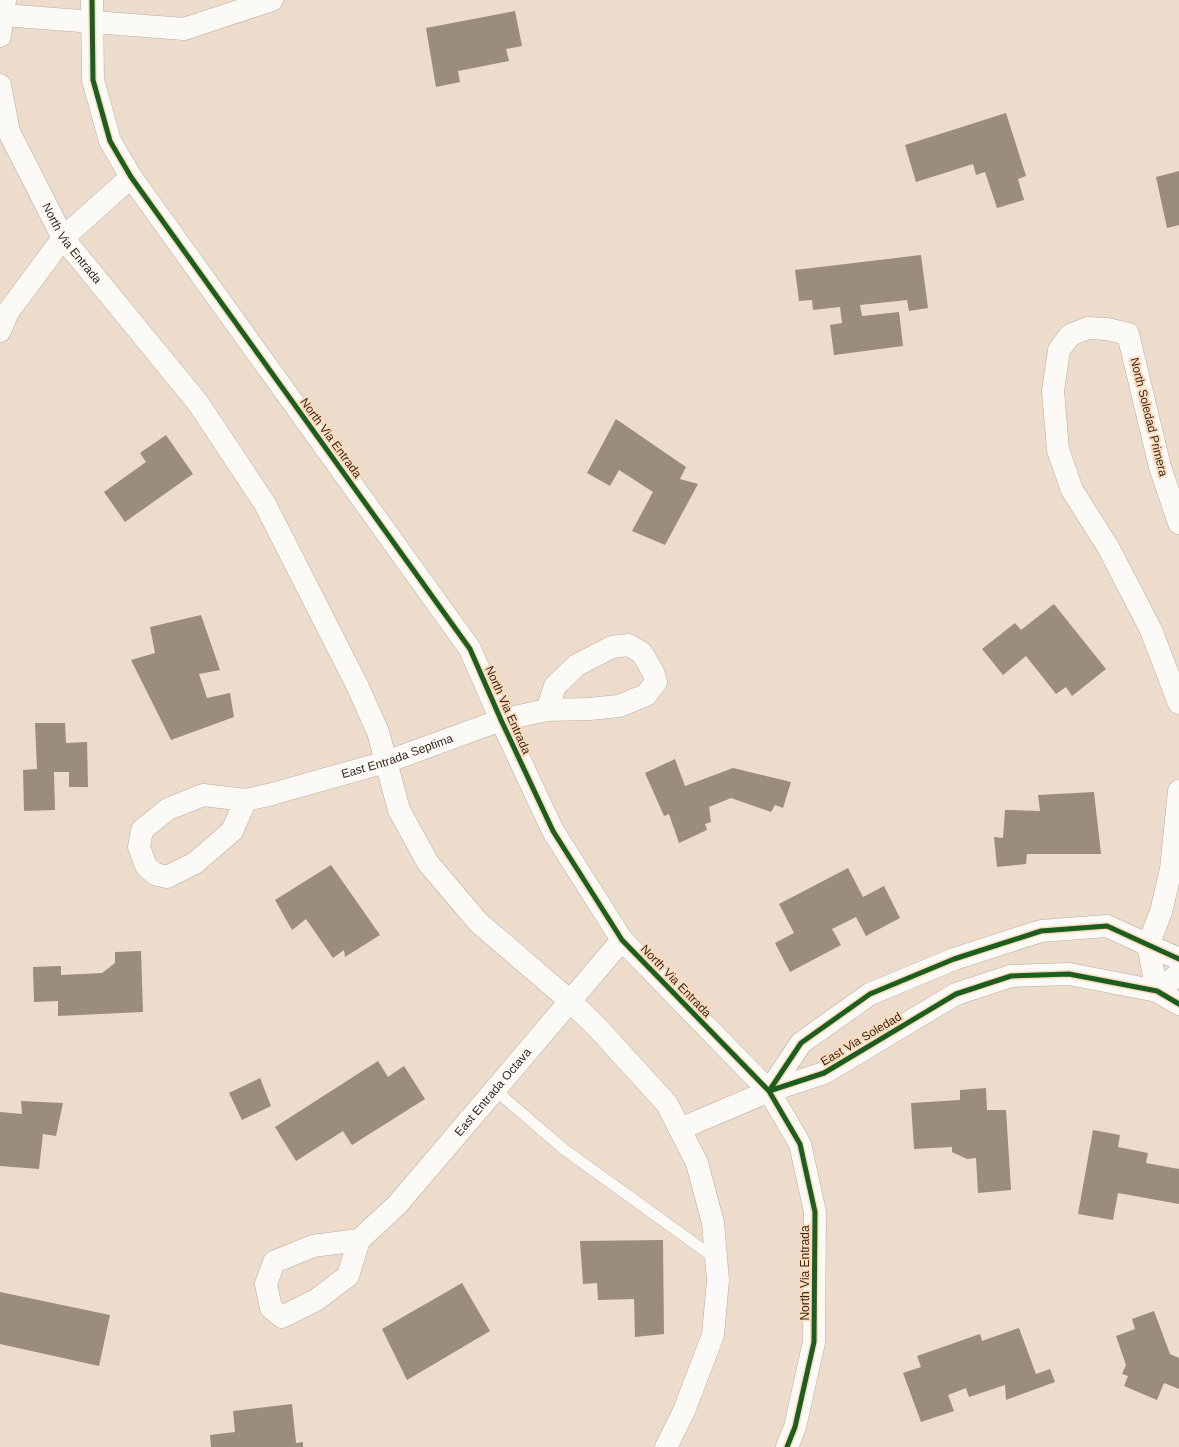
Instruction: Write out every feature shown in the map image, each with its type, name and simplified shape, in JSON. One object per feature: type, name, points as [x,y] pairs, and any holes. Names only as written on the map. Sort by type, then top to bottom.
[{"type":"street","name":"North Via Entrada","points":[[92,0],[93,80],[110,141],[131,177],[470,649],[501,720],[553,831],[622,940],[769,1091],[800,1144],[815,1212],[814,1342],[795,1427],[787,1447]]},
{"type":"street","points":[[3,17],[184,29],[272,0]]},
{"type":"street","name":"North Via Entrada","points":[[0,85],[9,132],[63,238],[198,403],[265,504],[357,685],[378,732],[399,810],[428,863],[479,923],[570,1001],[596,1026],[667,1104],[697,1163],[712,1223],[718,1280],[713,1335],[684,1411],[666,1447]]},
{"type":"street","points":[[3,320],[63,238],[131,177]]},
{"type":"street","name":"North Soledad Primera","points":[[1179,523],[1160,467],[1128,334],[1107,329],[1088,328],[1070,335],[1059,350],[1053,391],[1058,450],[1072,490],[1108,547],[1152,630],[1179,703]]},
{"type":"street","name":"East Entrada Septima","points":[[246,800],[232,831],[195,863],[167,877],[155,874],[146,866],[139,847],[142,830],[168,809],[203,796],[246,800],[386,762],[501,720],[546,710],[619,706],[646,695],[656,682],[653,672],[642,653],[629,645],[612,647],[577,665],[560,681],[555,686],[546,710]]},
{"type":"street","points":[[1179,791],[1171,869],[1161,912],[1148,945],[1157,991],[1179,974]]},
{"type":"street","points":[[769,1091],[801,1043],[870,994],[954,958],[1041,931],[1107,926],[1179,959]]},
{"type":"street","name":"East Entrada Octava","points":[[360,1240],[397,1205],[622,940]]},
{"type":"street","name":"East Via Soledad","points":[[680,1129],[769,1091],[824,1073],[956,994],[1011,976],[1069,974],[1157,991],[1179,1004]]},
{"type":"lane","points":[[495,1090],[564,1150],[716,1259]]},
{"type":"building","points":[[515,11],[522,46],[506,49],[509,61],[458,71],[460,82],[436,87],[426,28]]},
{"type":"building","points":[[1006,113],[1026,176],[1018,179],[1024,200],[997,208],[985,172],[976,175],[973,164],[916,182],[905,145]]},
{"type":"building","points":[[1179,171],[1179,225],[1167,228],[1156,177]]},
{"type":"building","points":[[921,255],[928,308],[909,311],[907,300],[860,305],[862,316],[899,312],[903,346],[834,355],[830,325],[842,323],[840,307],[813,310],[812,300],[799,301],[795,270]]},
{"type":"building","points":[[616,419],[686,467],[680,479],[698,484],[665,545],[632,531],[653,492],[619,470],[610,486],[587,473]]},
{"type":"building","points":[[166,435],[193,474],[125,522],[104,492],[146,462],[140,453]]},
{"type":"building","points":[[1054,604],[1106,669],[1072,696],[1066,687],[1056,694],[1026,656],[1003,675],[982,649],[1015,623],[1021,630]]},
{"type":"building","points":[[201,615],[220,670],[199,674],[207,698],[230,693],[234,717],[171,740],[131,660],[155,653],[150,627]]},
{"type":"building","points":[[35,723],[65,723],[66,743],[87,742],[88,787],[69,787],[69,772],[54,772],[55,810],[24,811],[23,770],[37,769]]},
{"type":"building","points":[[675,759],[685,786],[733,768],[791,782],[783,808],[775,805],[771,812],[731,798],[709,807],[711,822],[705,824],[707,830],[679,843],[669,814],[664,816],[645,773]]},
{"type":"building","points":[[1094,792],[1101,854],[1027,854],[1026,864],[997,867],[994,837],[1003,838],[1005,810],[1040,811],[1038,795]]},
{"type":"building","points":[[331,865],[380,935],[345,957],[344,950],[333,958],[306,919],[292,930],[275,900]]},
{"type":"building","points":[[848,868],[863,897],[884,886],[900,918],[866,936],[856,917],[832,929],[841,945],[790,972],[775,943],[794,933],[779,904]]},
{"type":"building","points":[[141,951],[143,1012],[58,1016],[58,1001],[34,1002],[33,967],[61,966],[61,975],[102,973],[115,963],[115,952]]},
{"type":"building","points":[[378,1061],[388,1077],[404,1066],[425,1099],[352,1145],[343,1131],[296,1161],[275,1127]]},
{"type":"building","points":[[260,1078],[271,1106],[242,1120],[229,1093]]},
{"type":"building","points":[[986,1088],[987,1110],[1006,1110],[1011,1190],[978,1193],[976,1158],[967,1159],[952,1152],[952,1147],[914,1149],[911,1103],[960,1100],[960,1090]]},
{"type":"building","points":[[21,1101],[63,1103],[56,1136],[43,1134],[39,1169],[0,1166],[0,1112],[22,1114]]},
{"type":"building","points":[[1093,1130],[1120,1135],[1118,1147],[1148,1153],[1146,1163],[1179,1169],[1179,1204],[1118,1193],[1113,1220],[1078,1214]]},
{"type":"building","points":[[663,1240],[664,1334],[635,1337],[634,1299],[598,1300],[597,1283],[583,1284],[580,1241]]},
{"type":"building","points":[[462,1283],[490,1331],[407,1380],[382,1329]]},
{"type":"building","points":[[0,1292],[110,1315],[99,1366],[0,1344]]},
{"type":"building","points":[[1154,1311],[1170,1354],[1179,1358],[1179,1389],[1164,1383],[1157,1400],[1124,1386],[1128,1376],[1122,1374],[1126,1365],[1116,1336],[1135,1329],[1132,1319]]},
{"type":"building","points":[[1019,1328],[1036,1374],[1050,1369],[1055,1382],[1006,1400],[1005,1385],[969,1397],[966,1388],[948,1395],[954,1411],[921,1422],[903,1373],[921,1367],[917,1356],[980,1334],[982,1341]]},
{"type":"building","points":[[292,1404],[296,1443],[303,1442],[303,1447],[211,1447],[210,1435],[235,1432],[233,1411]]},
{"type":"cycle path","points":[[92,0],[93,80],[110,141],[131,177],[470,649],[501,720],[553,831],[622,940],[769,1091],[800,1144],[815,1212],[814,1342],[795,1427],[787,1447]]},
{"type":"cycle path","points":[[1179,959],[1107,926],[1041,931],[954,959],[870,994],[801,1043],[769,1091],[824,1073],[956,994],[1011,976],[1069,974],[1157,991],[1179,1004]]}]
